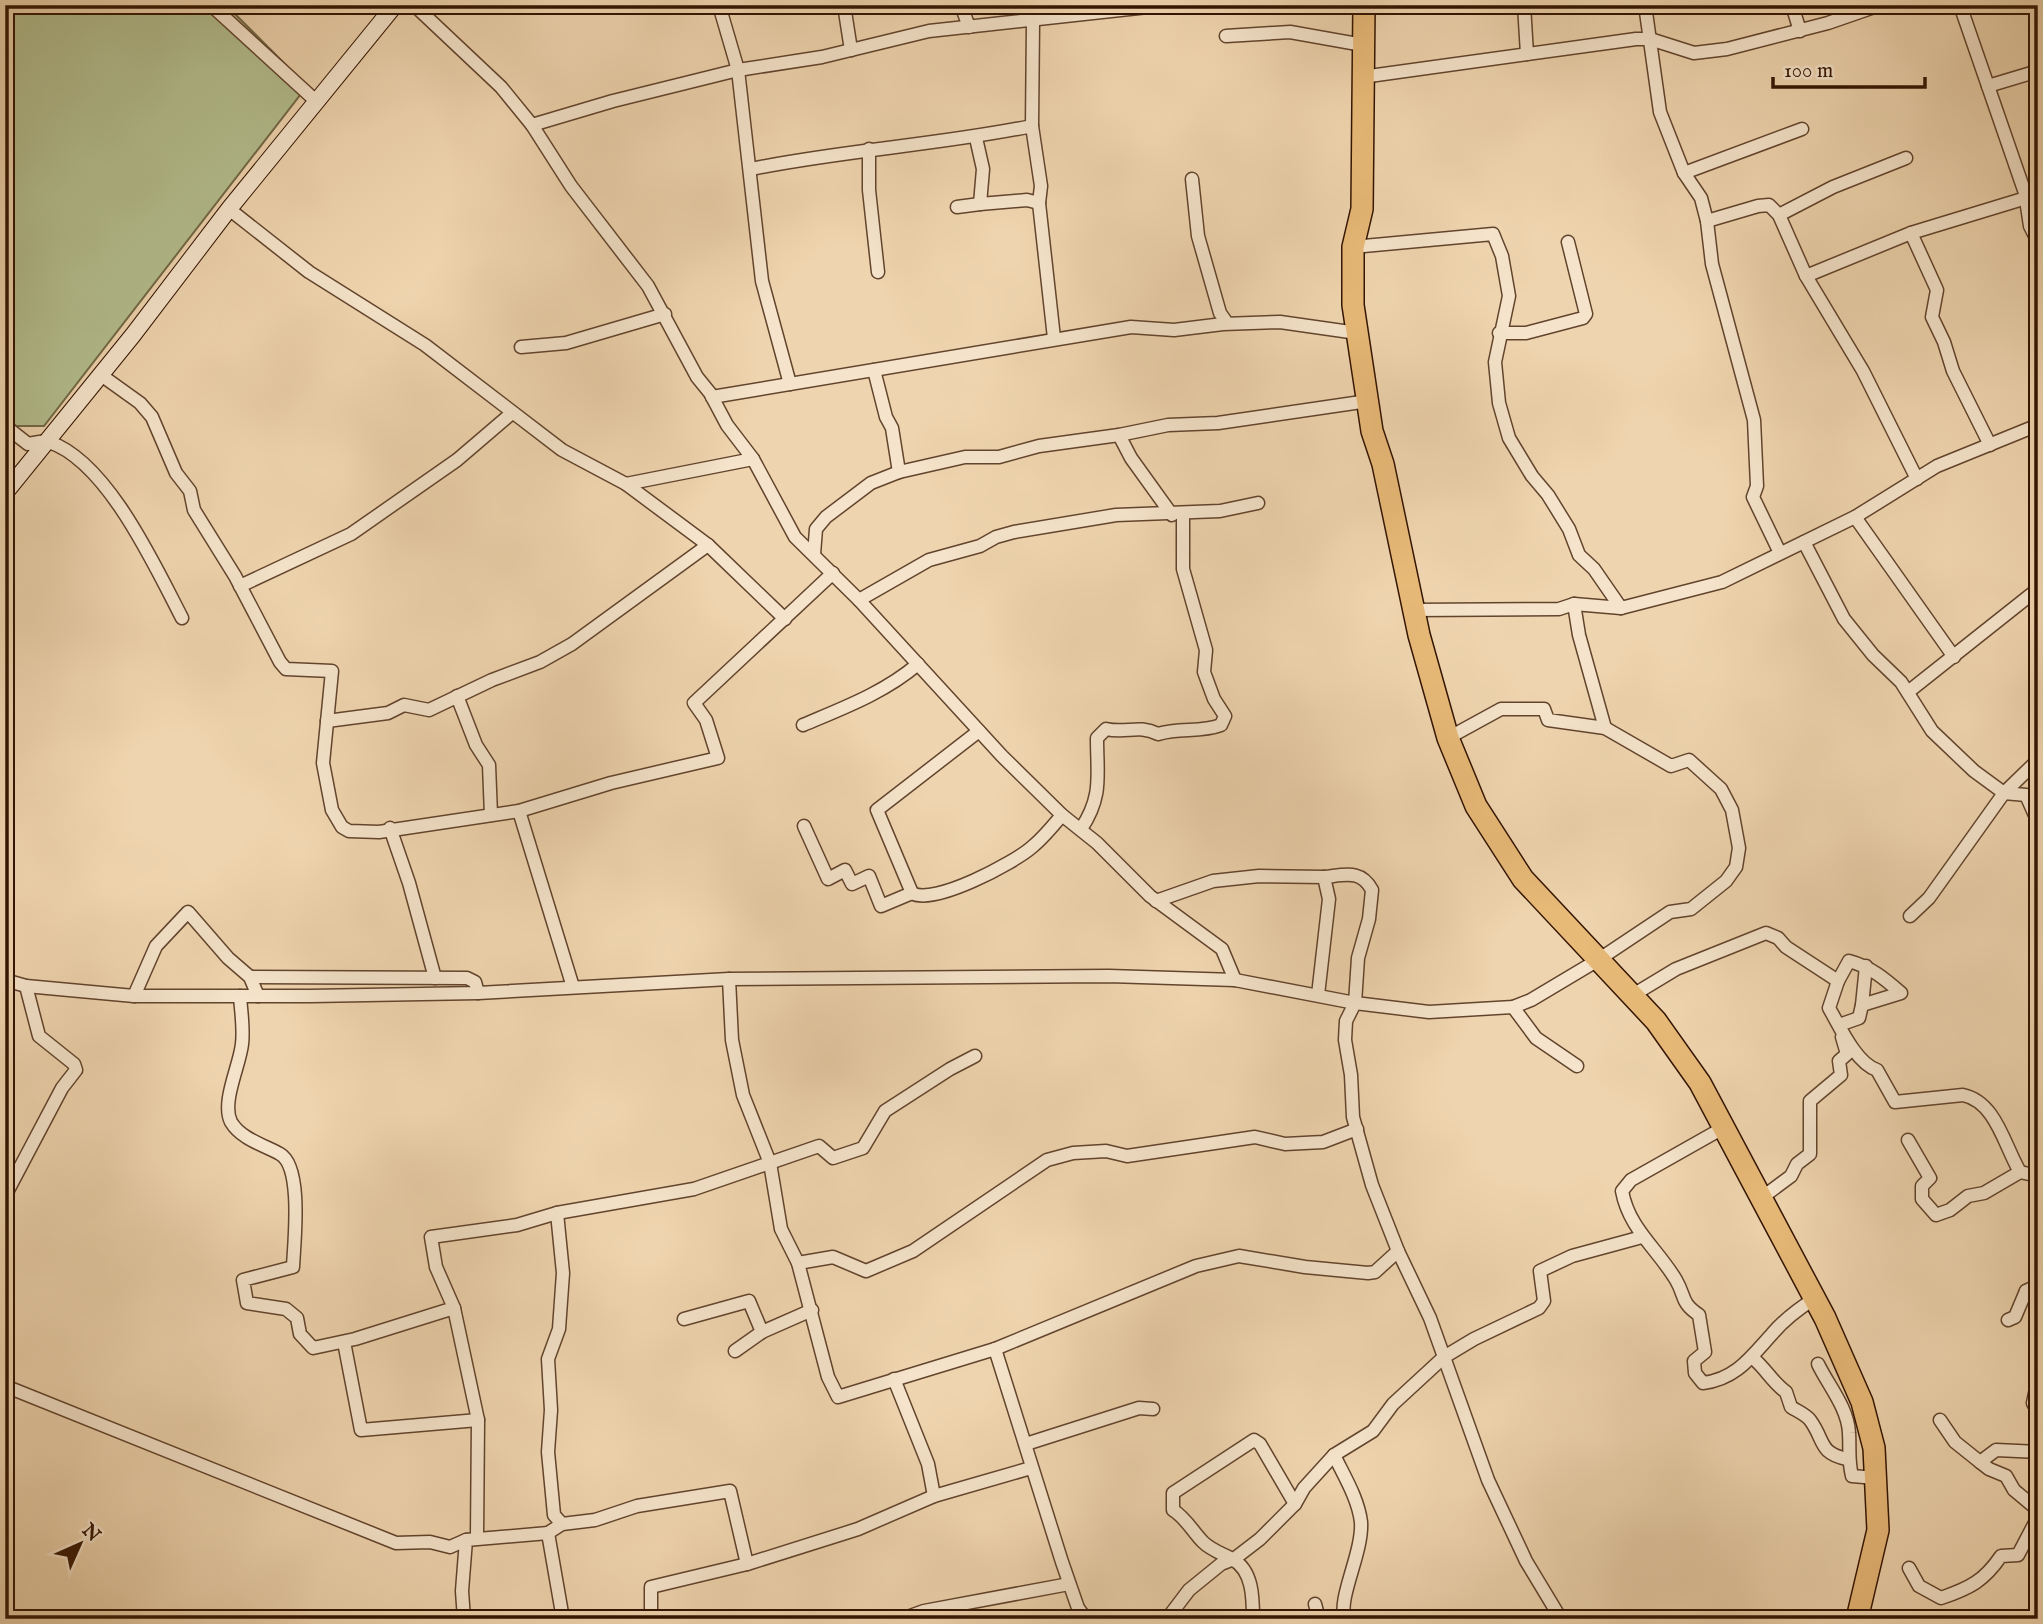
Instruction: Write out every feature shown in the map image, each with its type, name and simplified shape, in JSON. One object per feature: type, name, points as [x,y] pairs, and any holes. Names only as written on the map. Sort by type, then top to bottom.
[{"type":"highway","points":[[1364,5],[1362,209],[1353,247],[1353,304],[1372,431],[1383,464],[1412,610],[1448,738],[1476,806],[1506,854],[1543,902],[1633,995],[1677,1049],[1723,1128],[1814,1299],[1862,1402],[1874,1448],[1878,1530],[1857,1619]]},
{"type":"main road","points":[[5,493],[317,102],[386,8]]},
{"type":"street","points":[[211,5],[317,102]]},
{"type":"street","points":[[414,5],[501,87],[532,125],[571,186],[648,286],[697,377],[712,397],[727,425],[753,459],[795,537],[859,600],[979,732],[1062,815],[1081,829],[1156,901],[1222,949],[1235,980]]},
{"type":"street","points":[[719,5],[738,71],[762,281],[790,384]]},
{"type":"street","points":[[844,5],[851,50]]},
{"type":"street","points":[[961,5],[969,27]]},
{"type":"street","points":[[532,125],[612,101],[738,71],[929,32],[1166,5]]},
{"type":"street","points":[[1524,5],[1527,54]]},
{"type":"street","points":[[1645,5],[1660,113],[1684,173],[1701,198],[1707,221],[1712,264],[1754,420],[1757,486],[1753,497],[1780,553]]},
{"type":"street","points":[[1792,5],[1800,31]]},
{"type":"street","points":[[1362,76],[1650,39],[1694,53],[1733,48],[1800,31],[1880,5]]},
{"type":"street","points":[[1960,5],[2030,193],[2030,226],[2038,242]]},
{"type":"street","points":[[1033,22],[1032,126],[1041,186],[1039,203],[1054,338]]},
{"type":"street","points":[[1226,36],[1290,32],[1363,45]]},
{"type":"street","points":[[1988,86],[2038,71]]},
{"type":"street","points":[[751,169],[869,149],[976,138],[1032,126]]},
{"type":"street","points":[[1684,173],[1802,129]]},
{"type":"street","points":[[976,138],[983,169],[980,204]]},
{"type":"street","points":[[869,149],[869,190],[878,272]]},
{"type":"street","points":[[1779,215],[1833,187],[1906,158]]},
{"type":"street","points":[[1192,179],[1198,236],[1220,313],[1227,324]]},
{"type":"street","points":[[1805,276],[1911,233],[2030,193]]},
{"type":"street","points":[[957,206],[1027,200],[1039,203]]},
{"type":"street","points":[[1707,221],[1758,205],[1769,205],[1779,215],[1805,276],[1863,371],[1917,479]]},
{"type":"street","points":[[229,209],[309,272],[425,345],[562,450],[626,484],[708,545],[785,620]]},
{"type":"street","points":[[1911,233],[1937,290],[1932,317],[1962,391],[1990,445]]},
{"type":"street","points":[[1353,247],[1493,234],[1502,256],[1509,296],[1499,333],[1496,387],[1509,438],[1569,529],[1578,555],[1594,569],[1621,608]]},
{"type":"street","points":[[1499,333],[1526,333],[1583,318],[1586,314],[1568,242]]},
{"type":"street","points":[[522,348],[566,343],[665,314]]},
{"type":"street","points":[[712,397],[1131,327],[1174,330],[1227,324],[1305,323],[1329,331],[1357,333]]},
{"type":"street","points":[[874,370],[886,417],[892,428],[899,472]]},
{"type":"street","points":[[101,375],[140,403],[152,416],[176,472],[190,491],[194,510],[240,586],[273,652],[286,669],[332,671],[323,763],[326,790],[342,827],[354,832],[379,832],[390,828],[519,811],[611,783],[718,758],[706,720],[694,703],[832,573]]},
{"type":"street","points":[[814,554],[816,529],[839,503],[871,483],[899,472],[965,457],[999,457],[1039,446],[1168,425],[1218,423],[1368,401]]},
{"type":"street","points":[[240,586],[351,534],[457,460],[512,414]]},
{"type":"street","points":[[1412,610],[1559,609],[1574,604],[1621,608],[1722,582],[1856,517],[1937,466],[2038,425]]},
{"type":"street","points":[[5,426],[28,444],[47,441],[79,459],[100,478],[182,618]]},
{"type":"street","points":[[1081,829],[1097,799],[1100,768],[1097,738],[1106,729],[1116,732],[1144,727],[1158,734],[1174,729],[1207,731],[1221,725],[1225,716],[1214,699],[1204,672],[1206,650],[1183,569],[1178,515],[1130,458],[1119,435]]},
{"type":"street","points":[[626,484],[753,459]]},
{"type":"street","points":[[859,600],[929,560],[980,547],[996,537],[1116,515],[1178,515],[1220,511],[1258,503]]},
{"type":"street","points":[[1856,517],[1954,657]]},
{"type":"street","points":[[1804,542],[1844,619],[1908,692],[1932,731],[1974,771],[2004,793],[2026,795],[2038,822]]},
{"type":"street","points":[[327,721],[388,713],[404,705],[429,710],[552,657],[708,545]]},
{"type":"street","points":[[1908,692],[2038,589]]},
{"type":"street","points":[[1574,604],[1579,635],[1605,728]]},
{"type":"street","points":[[803,725],[865,699],[902,678],[918,664]]},
{"type":"street","points":[[457,696],[476,745],[489,765],[491,815]]},
{"type":"street","points":[[5,980],[26,986],[134,996],[258,996],[478,993],[729,979],[1109,976],[1235,980],[1355,1003],[1429,1012],[1513,1007],[1531,1000],[1598,960],[1670,912],[1691,909],[1726,881],[1736,867],[1739,848],[1732,810],[1721,789],[1689,760],[1671,766],[1605,728],[1548,720],[1544,709],[1501,709],[1448,738]]},
{"type":"street","points":[[979,732],[877,810],[912,893],[922,898],[990,874],[1031,848],[1062,815]]},
{"type":"street","points":[[1910,916],[1929,898],[2004,793],[2038,760]]},
{"type":"street","points":[[519,811],[573,988]]},
{"type":"street","points":[[804,826],[828,879],[845,870],[852,884],[869,876],[881,906],[912,893]]},
{"type":"street","points":[[390,828],[415,903],[435,978]]},
{"type":"street","points":[[1156,901],[1213,881],[1259,876],[1362,876],[1372,890],[1369,919],[1358,958],[1355,1003],[1346,1021],[1345,1040],[1357,1129],[1372,1185],[1444,1357],[1503,1516],[1561,1619]]},
{"type":"street","points":[[1318,995],[1329,899],[1324,877]]},
{"type":"street","points":[[134,996],[156,946],[188,912],[228,958],[250,977],[258,996]]},
{"type":"street","points":[[1633,995],[1676,970],[1766,933],[1778,938],[1786,947],[1838,981]]},
{"type":"street","points":[[1861,1005],[1901,993],[1866,966],[1849,961],[1838,981],[1829,1008],[1868,1067],[1877,1070],[1895,1102],[1963,1096],[1983,1102],[2020,1172]]},
{"type":"street","points":[[1839,1025],[1859,1018],[1866,966]]},
{"type":"street","points":[[250,977],[467,978],[475,982],[478,993]]},
{"type":"street","points":[[729,979],[732,1040],[743,1095],[770,1163],[781,1228],[798,1263],[828,1377],[838,1397],[995,1349],[1196,1266],[1239,1256],[1305,1267],[1368,1273],[1375,1272],[1398,1251]]},
{"type":"street","points":[[5,1196],[62,1088],[76,1070],[74,1064],[39,1036],[26,986]]},
{"type":"street","points":[[240,996],[243,1040],[240,1065],[229,1103],[231,1122],[258,1146],[282,1155],[289,1166],[296,1202],[293,1267],[243,1280],[247,1303],[286,1309],[297,1318],[300,1334],[313,1348],[344,1342],[454,1308]]},
{"type":"street","points":[[1513,1007],[1536,1038],[1577,1066]]},
{"type":"street","points":[[1760,1199],[1791,1176],[1797,1164],[1810,1154],[1810,1101],[1841,1074],[1839,1061],[1847,1054],[1839,1025]]},
{"type":"street","points":[[464,1619],[462,1591],[472,1539],[478,1420],[454,1308],[436,1267],[431,1237],[517,1225],[557,1213],[694,1189],[819,1146],[833,1158],[863,1148],[885,1111],[975,1056]]},
{"type":"street","points":[[1723,1128],[1631,1180],[1622,1191],[1626,1211],[1642,1237],[1677,1281],[1685,1305],[1699,1315],[1705,1352],[1694,1361],[1695,1374],[1703,1383],[1726,1376],[1753,1358],[1791,1314],[1814,1299]]},
{"type":"street","points":[[798,1263],[833,1257],[866,1271],[913,1251],[1047,1160],[1073,1153],[1106,1151],[1128,1156],[1255,1137],[1285,1144],[1323,1142],[1357,1129]]},
{"type":"street","points":[[1909,1140],[1930,1178],[1922,1186],[1922,1199],[1936,1215],[1950,1210],[1968,1196],[1984,1193],[2020,1172],[2038,1176]]},
{"type":"street","points":[[557,1213],[563,1273],[559,1329],[548,1359],[551,1410],[548,1452],[554,1515],[562,1524]]},
{"type":"street","points":[[1167,1619],[1189,1590],[1206,1575],[1234,1559],[1260,1539],[1295,1504],[1304,1488],[1334,1455],[1373,1431],[1393,1404],[1444,1357],[1474,1339],[1535,1312],[1544,1301],[1540,1271],[1572,1256],[1642,1237]]},
{"type":"street","points":[[2032,1288],[2038,1304]]},
{"type":"street","points":[[2008,1320],[2015,1317],[2032,1288]]},
{"type":"street","points":[[684,1319],[749,1301],[762,1332]]},
{"type":"street","points":[[735,1350],[762,1332],[812,1310]]},
{"type":"street","points":[[344,1342],[361,1430],[478,1420]]},
{"type":"street","points":[[995,1349],[1069,1584],[1078,1608],[1086,1619]]},
{"type":"street","points":[[1753,1358],[1767,1370],[1775,1385],[1787,1392],[1791,1407],[1807,1417],[1822,1448],[1836,1457],[1847,1459]]},
{"type":"street","points":[[1818,1364],[1828,1385],[1838,1395],[1849,1432],[1847,1459],[1852,1476],[1876,1478]]},
{"type":"street","points":[[894,1379],[928,1464],[934,1496]]},
{"type":"street","points":[[2038,1379],[2033,1403],[2038,1412]]},
{"type":"street","points":[[5,1387],[396,1543],[429,1542],[450,1547],[472,1539],[548,1534],[562,1524],[595,1520],[637,1506],[730,1492],[747,1564]]},
{"type":"street","points":[[1026,1444],[1139,1408],[1153,1409]]},
{"type":"street","points":[[1940,1420],[1955,1442],[1980,1462],[2006,1476],[2014,1490],[2038,1510]]},
{"type":"street","points":[[1253,1619],[1252,1588],[1244,1569],[1234,1559],[1204,1543],[1185,1518],[1173,1510],[1173,1493],[1254,1440],[1260,1444],[1287,1486],[1295,1504]]},
{"type":"street","points":[[1980,1462],[1997,1450],[2038,1452]]},
{"type":"street","points":[[1334,1455],[1357,1503],[1361,1523],[1359,1555],[1341,1605],[1345,1619]]},
{"type":"street","points":[[651,1619],[651,1587],[747,1564],[858,1529],[934,1496],[1031,1468]]},
{"type":"street","points":[[1909,1568],[1919,1586],[1941,1598],[1957,1592],[1986,1578],[2001,1556],[2018,1555],[2038,1517]]},
{"type":"street","points":[[548,1534],[563,1619]]},
{"type":"street","points":[[902,1619],[924,1611],[1069,1584]]},
{"type":"street","points":[[1315,1604],[1319,1619]]},
{"type":"green space","points":[[5,5],[226,5],[307,86],[44,426],[16,426],[5,417]]}]
